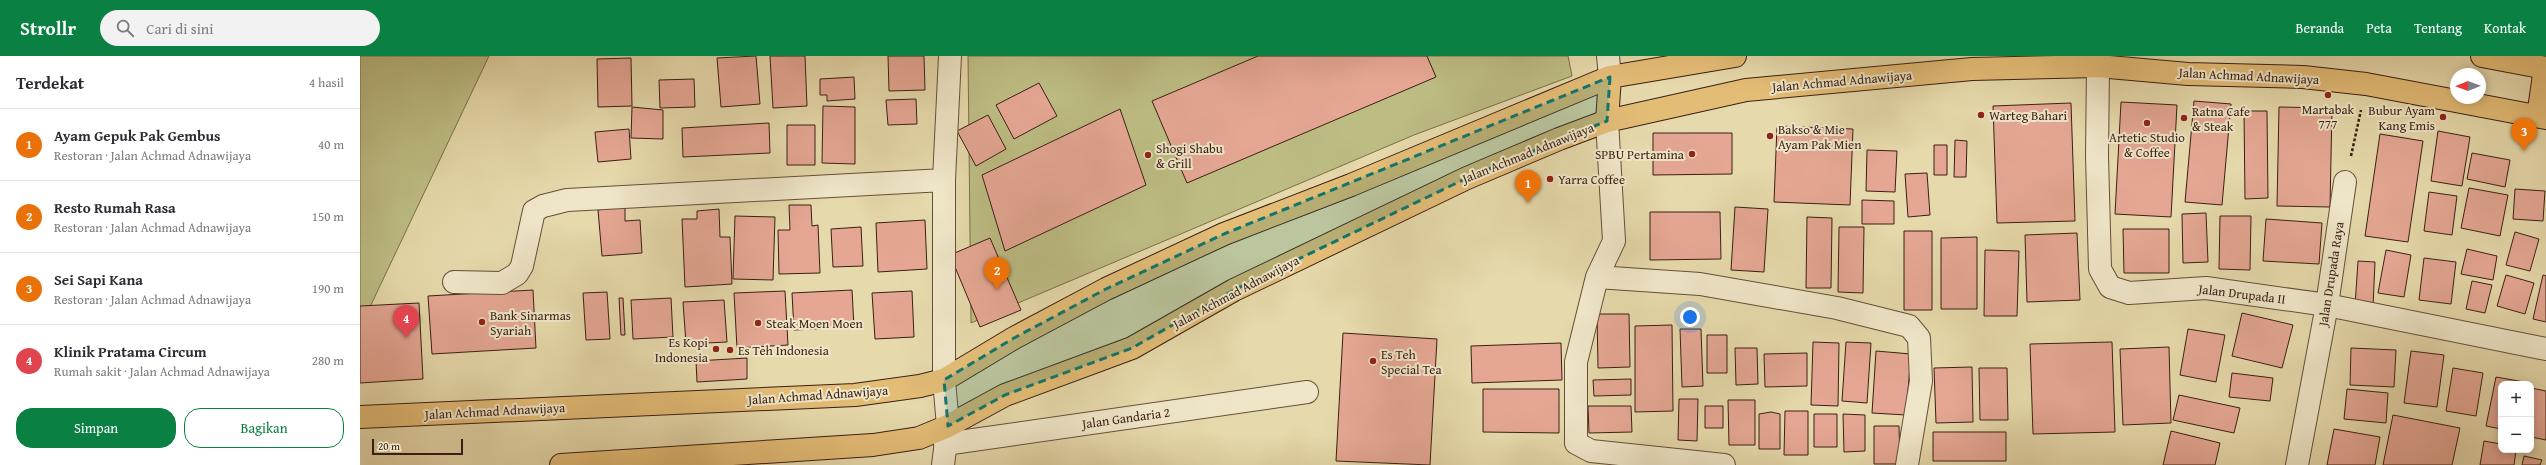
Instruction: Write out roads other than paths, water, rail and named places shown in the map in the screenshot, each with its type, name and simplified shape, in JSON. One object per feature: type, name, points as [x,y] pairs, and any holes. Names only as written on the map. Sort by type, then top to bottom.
[{"type":"main road","name":"Jalan Achmad Adnawijaya","points":[[360,417],[855,394],[920,386],[944,380],[1014,338],[1106,289],[1224,234],[1351,185],[1609,67],[1735,56]]},
{"type":"main road","points":[[2482,56],[2546,68],[2542,117]]},
{"type":"main road","name":"Jalan Achmad Adnawijaya","points":[[561,465],[873,445],[919,438],[945,445],[1005,395],[1132,348],[1234,290],[1467,178],[1558,139],[1607,121],[1746,90],[1972,69],[2098,66],[2188,74],[2303,77],[2366,84],[2542,117]]},
{"type":"main road","points":[[1607,121],[1609,67]]},
{"type":"street","points":[[945,445],[944,180],[950,56]]},
{"type":"street","name":"Jalan Drupada II","points":[[2098,66],[2097,156],[2100,269],[2110,287],[2130,293],[2206,288],[2327,305],[2546,349]]},
{"type":"street","points":[[1607,121],[1614,241],[1597,277],[1576,362],[1576,443],[1591,452],[1724,465]]},
{"type":"street","points":[[454,282],[502,283],[517,274],[522,266],[534,211],[543,206],[567,200],[944,180]]},
{"type":"street","name":"Jalan Drupada Raya","points":[[2297,465],[2327,305],[2345,182]]},
{"type":"street","points":[[1597,277],[1700,284],[1837,308],[1909,326],[1919,338],[1921,381],[1909,456]]},
{"type":"street","name":"Jalan Gandaria 2","points":[[945,445],[1307,392]]},
{"type":"place","name":"Martabak 777","points":[[2328,95]]},
{"type":"place","name":"Warteg Bahari","points":[[1981,115]]},
{"type":"place","name":"Bubur Ayam Kang Emis","points":[[2443,117]]},
{"type":"place","name":"Ratna Cafe & Steak","points":[[2184,118]]},
{"type":"place","name":"Artetic Studio & Coffee","points":[[2147,123]]},
{"type":"place","name":"Bakso & Mie Ayam Pak Mien","points":[[1770,136]]},
{"type":"place","name":"Sei Sapi Kana","points":[[2524,151]]},
{"type":"place","name":"SPBU Pertamina","points":[[1692,154]]},
{"type":"place","name":"Shogi Shabu & Grill","points":[[1148,155]]},
{"type":"place","name":"Yarra Coffee","points":[[1550,179]]},
{"type":"place","name":"Ayam Gepuk Pak Gembus","points":[[1528,203]]},
{"type":"place","name":"Resto Rumah Rasa","points":[[997,290]]},
{"type":"place","name":"Bank Sinarmas Syariah","points":[[482,322]]},
{"type":"place","name":"Steak Moen Moen","points":[[758,323]]},
{"type":"place","name":"Klinik Pratama Circum","points":[[406,338]]},
{"type":"place","name":"Es Kopi Indonesia","points":[[716,349]]},
{"type":"place","name":"Es Teh Indonesia","points":[[730,350]]},
{"type":"place","name":"Es Teh Special Tea","points":[[1373,361]]}]
